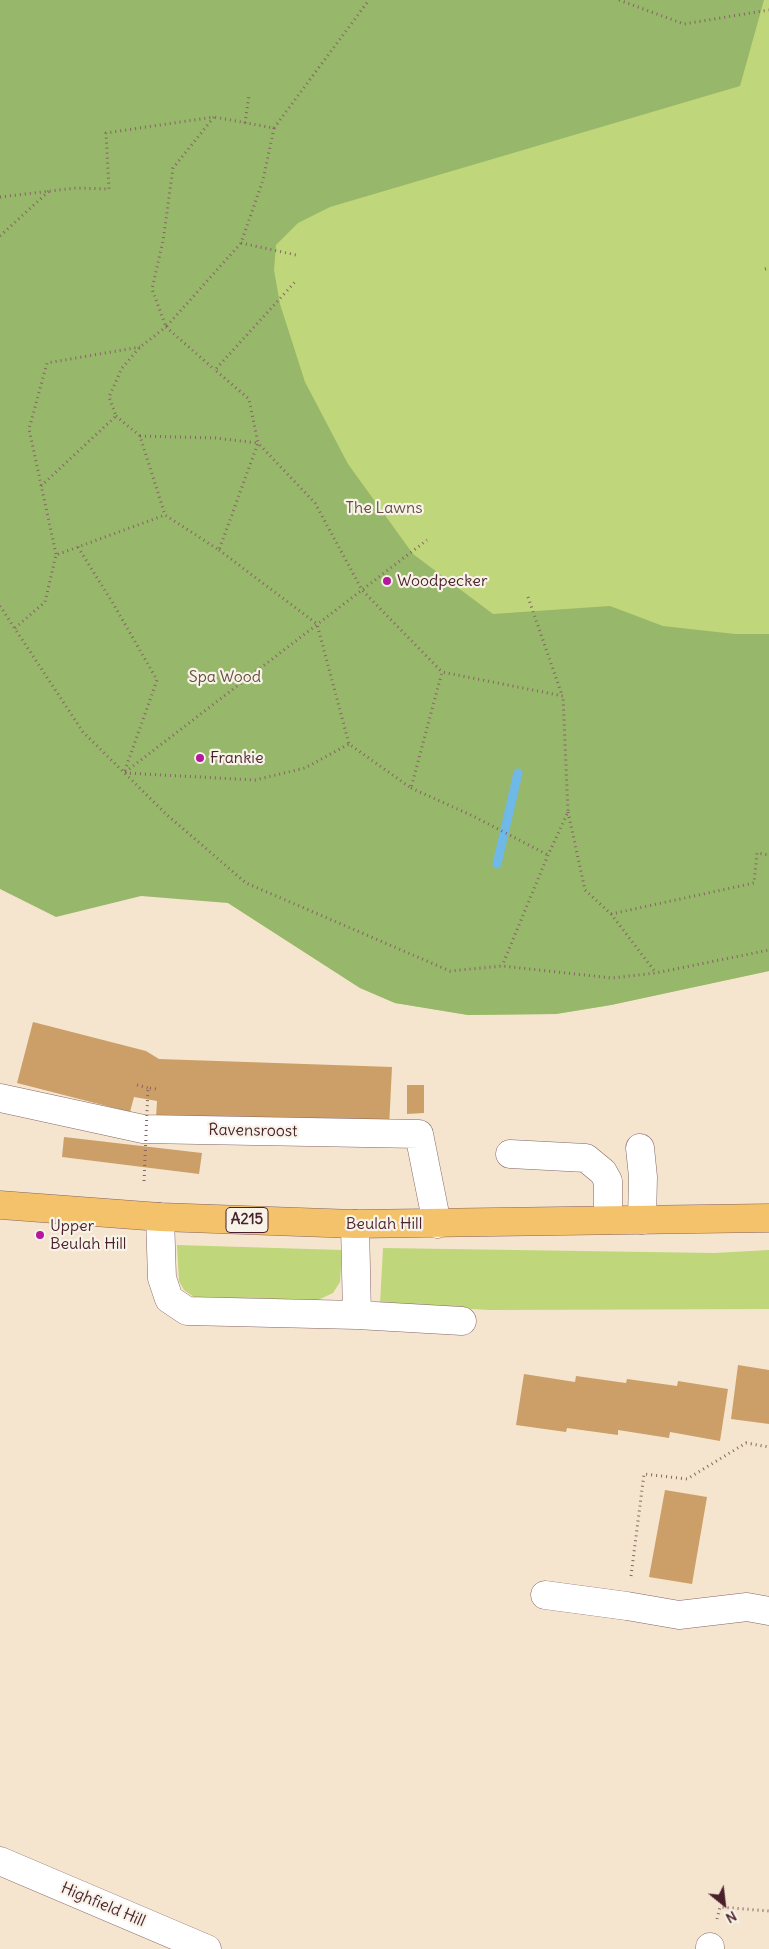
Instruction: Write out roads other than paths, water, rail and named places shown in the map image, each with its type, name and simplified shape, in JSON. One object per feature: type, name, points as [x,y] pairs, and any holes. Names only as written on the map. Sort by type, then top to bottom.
[{"type":"main road","name":"Beulah Hill","points":[[0,1205],[160,1217],[355,1224],[769,1218]]},
{"type":"street","name":"Ravensroost","points":[[0,1098],[143,1129],[419,1134],[437,1224]]},
{"type":"street","points":[[640,1148],[643,1177],[642,1220]]},
{"type":"street","points":[[510,1154],[586,1158],[603,1172],[608,1182],[608,1220]]},
{"type":"street","points":[[160,1217],[162,1278],[169,1299],[187,1311],[357,1315],[462,1321]]},
{"type":"street","points":[[355,1224],[357,1315]]},
{"type":"street","points":[[545,1596],[627,1606],[679,1615],[747,1607],[769,1612]]},
{"type":"street","name":"Highfield Hill","points":[[0,1861],[207,1949]]},
{"type":"waterway","points":[[497,864],[518,773]]},
{"type":"place","name":"Woodpecker","points":[[387,581]]},
{"type":"place","name":"Frankie","points":[[200,758]]},
{"type":"place","name":"Upper Beulah Hill","points":[[40,1235]]},
{"type":"park label","name":"The Lawns","points":[[384,508]]},
{"type":"park label","name":"Spa Wood","points":[[225,677]]}]
